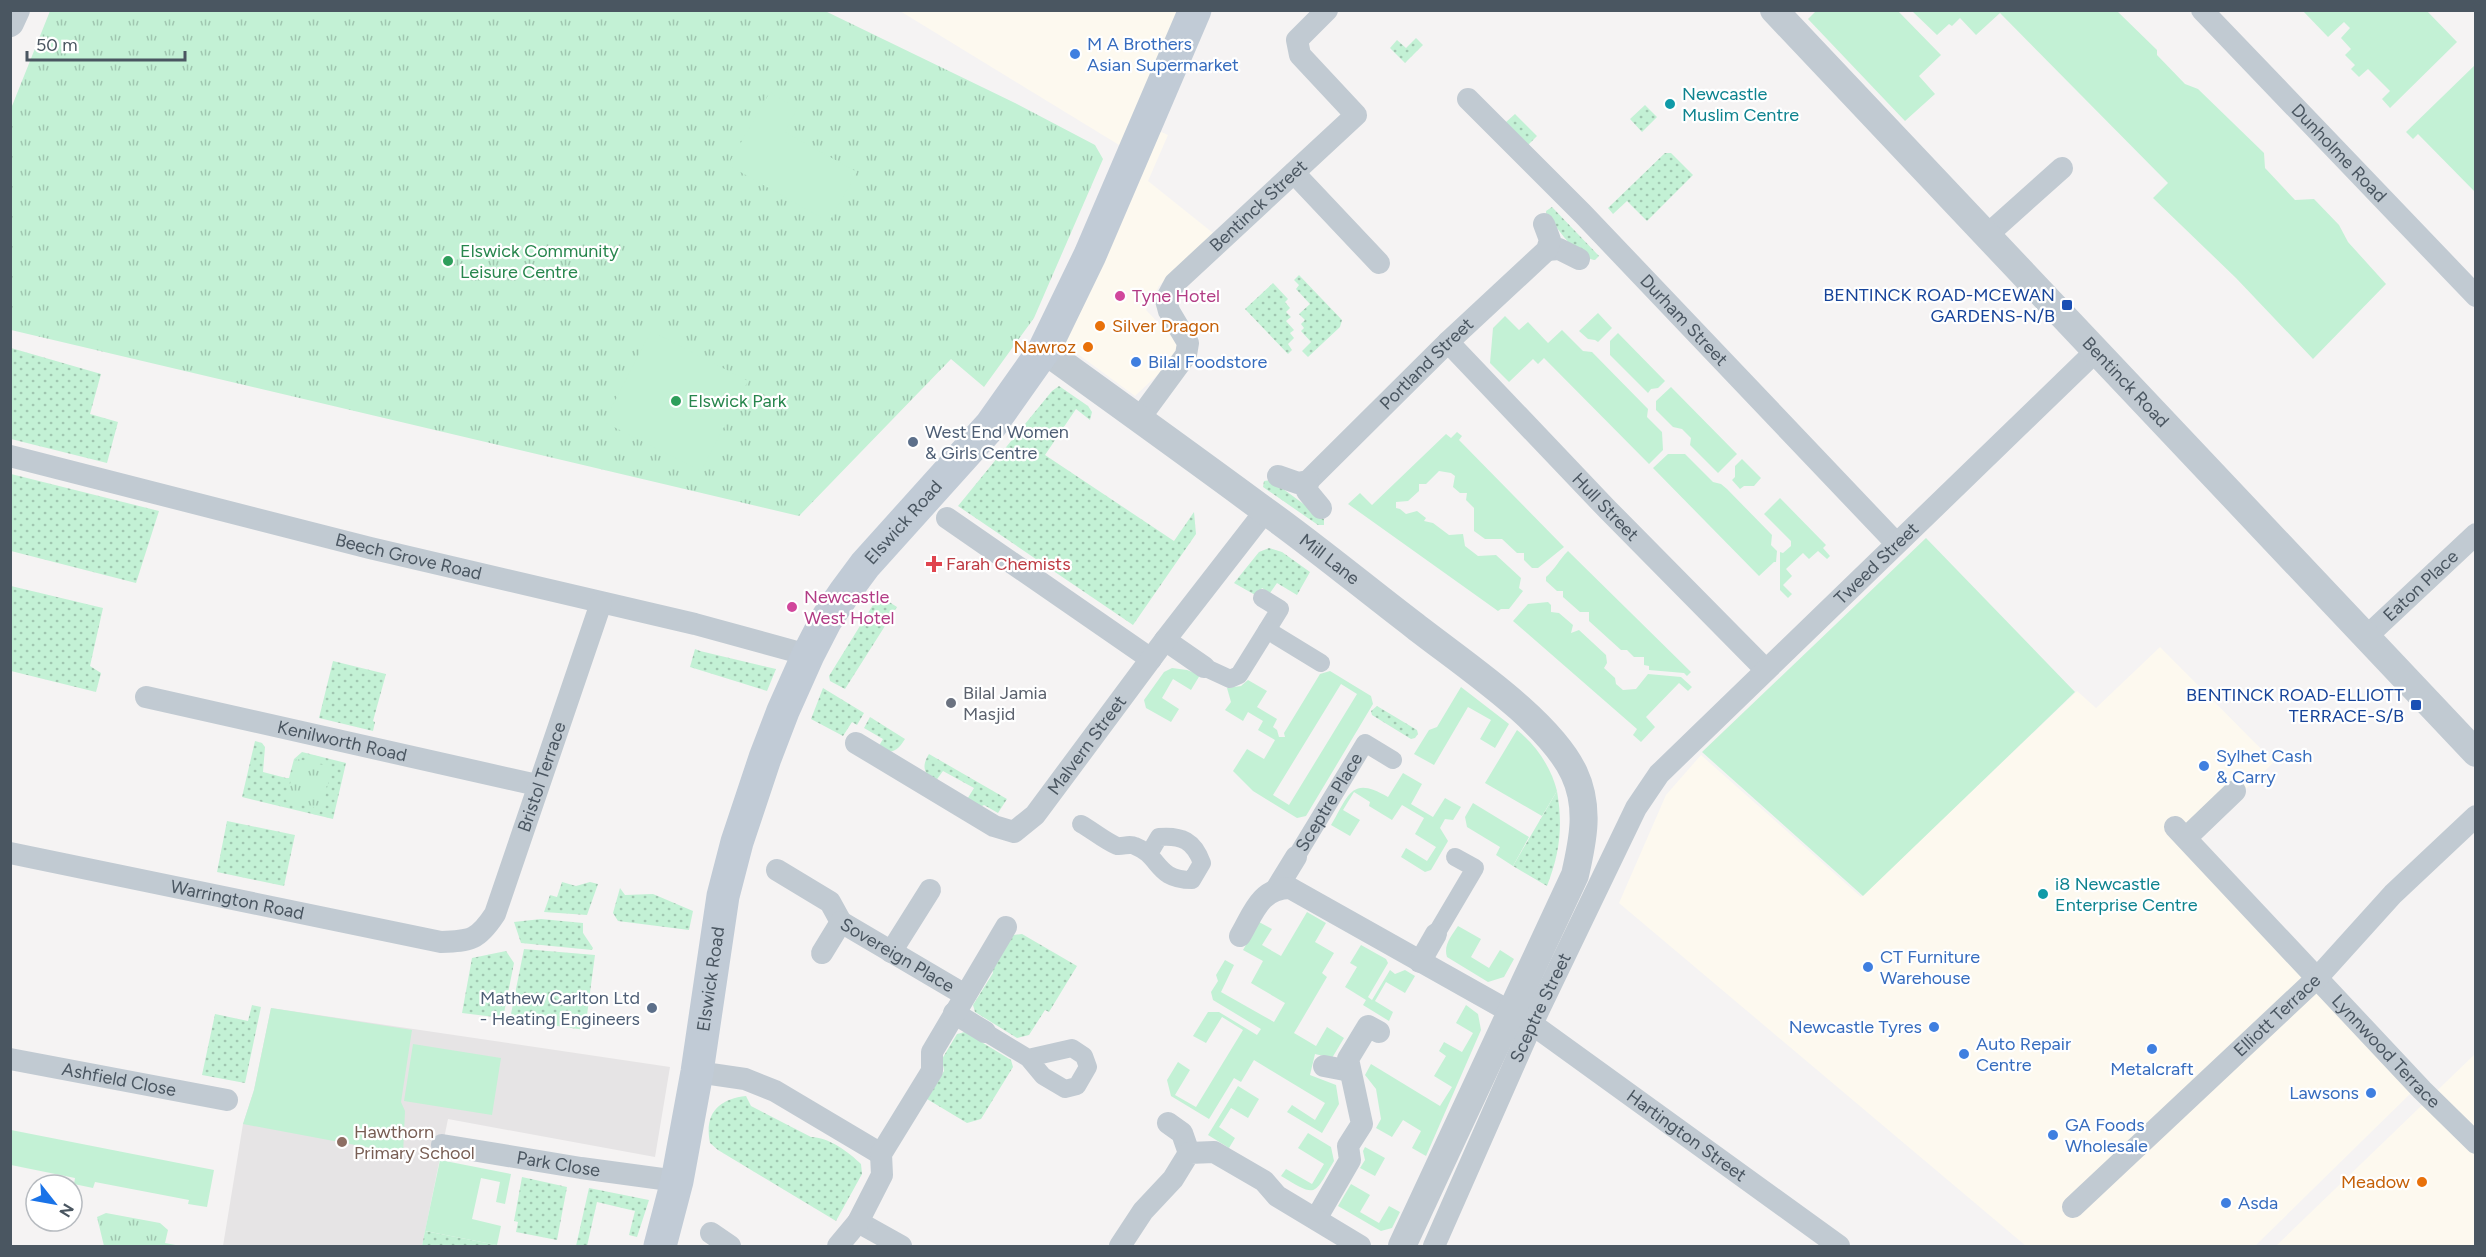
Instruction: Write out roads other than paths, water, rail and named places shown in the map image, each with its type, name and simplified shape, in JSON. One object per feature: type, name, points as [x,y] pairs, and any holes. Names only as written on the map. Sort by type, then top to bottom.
[{"type":"main road","name":"Elswick Road","points":[[660,1246],[677,1181],[697,1071],[723,896],[737,842],[765,758],[808,655],[844,592],[992,425],[1044,350],[1090,255],[1195,10]]},
{"type":"street","points":[[10,23],[16,10]]},
{"type":"street","name":"Bentinck Street","points":[[1139,419],[1186,355],[1188,343],[1169,311],[1166,300],[1175,283],[1356,115],[1300,55],[1297,48],[1297,40],[1327,10]]},
{"type":"street","name":"Bentinck Road","points":[[1774,10],[2475,753]]},
{"type":"street","name":"Dunholme Road","points":[[2202,10],[2475,296]]},
{"type":"street","name":"Durham Street","points":[[1468,99],[1583,214],[1896,543]]},
{"type":"street","points":[[1986,236],[2062,168]]},
{"type":"street","points":[[1294,173],[1379,263]]},
{"type":"street","points":[[1544,224],[1550,240],[1547,250],[1559,249],[1579,259]]},
{"type":"street","name":"Portland Street","points":[[1308,481],[1448,342],[1547,250]]},
{"type":"street","name":"Hull Street","points":[[1448,342],[1607,509],[1765,669]]},
{"type":"street","name":"Mill Lane","points":[[1044,350],[1266,510],[1476,674],[1542,729],[1574,773],[1583,800]]},
{"type":"street","name":"Tweed Street","points":[[1659,774],[2096,351]]},
{"type":"street","name":"Beech Grove Road","points":[[10,456],[370,548],[695,624],[808,655]]},
{"type":"street","points":[[1278,476],[1298,483],[1308,481],[1307,491],[1321,508]]},
{"type":"street","name":"Malvern Street","points":[[856,743],[994,826],[1014,832],[1035,815],[1164,640],[1266,510]]},
{"type":"street","points":[[947,518],[1151,659]]},
{"type":"street","name":"Eaton Place","points":[[2366,637],[2475,534]]},
{"type":"street","points":[[1164,640],[1204,667],[1230,679],[1239,675],[1280,609],[1262,598]]},
{"type":"street","name":"Bristol Terrace","points":[[466,941],[484,931],[495,914],[537,785],[602,603]]},
{"type":"street","points":[[1267,630],[1321,663]]},
{"type":"street","name":"Kenilworth Road","points":[[146,697],[537,785]]},
{"type":"street","name":"Sceptre Place","points":[[1240,936],[1264,896],[1277,888],[1365,743],[1393,760]]},
{"type":"street","name":"Sceptre Street","points":[[1402,1246],[1636,808],[1659,774]]},
{"type":"street","name":"Lynnwood Terrace","points":[[2235,791],[2181,832],[2422,1090],[2475,1143]]},
{"type":"street","name":"Sceptre Street","points":[[1434,1246],[1575,874],[1584,836],[1583,800]]},
{"type":"street","name":"Elliott Terrace","points":[[2073,1207],[2318,977],[2393,894],[2475,816]]},
{"type":"street","points":[[1081,824],[1118,846],[1133,844],[1149,854]]},
{"type":"street","name":"Warrington Road","points":[[10,852],[441,942],[466,941]]},
{"type":"street","points":[[1420,962],[1475,868],[1455,857]]},
{"type":"street","name":"Sovereign Place","points":[[777,870],[830,902],[841,922],[891,952],[959,1004]]},
{"type":"street","points":[[1277,888],[1290,888],[1522,1018]]},
{"type":"street","points":[[891,952],[930,890]]},
{"type":"street","points":[[822,953],[841,922]]},
{"type":"street","name":"Sovereign Place","points":[[838,1246],[858,1222],[882,1175],[881,1154],[932,1071],[932,1052],[1006,927]]},
{"type":"street","points":[[959,1004],[986,1032],[1028,1058]]},
{"type":"street","name":"Hartington Street","points":[[1522,1018],[1839,1246]]},
{"type":"street","points":[[1316,1219],[1350,1160],[1348,1146],[1362,1124],[1348,1059],[1368,1026],[1379,1032]]},
{"type":"street","name":"Ashfield Close","points":[[10,1059],[227,1100]]},
{"type":"street","points":[[1324,1066],[1350,1071]]},
{"type":"street","points":[[697,1071],[745,1079],[766,1087],[881,1154]]},
{"type":"street","points":[[1168,1123],[1182,1133],[1189,1153]]},
{"type":"street","name":"Park Close","points":[[442,1144],[581,1168],[677,1181]]},
{"type":"street","points":[[1189,1153],[1214,1152],[1264,1181],[1277,1196],[1360,1246]]},
{"type":"street","points":[[1120,1246],[1143,1211],[1173,1179],[1189,1153]]},
{"type":"street","points":[[858,1222],[901,1246]]},
{"type":"street","points":[[711,1233],[730,1246]]},
{"type":"place","name":"M A Brothers Asian Supermarket","points":[[1075,54]]},
{"type":"place","name":"Newcastle Muslim Centre","points":[[1670,104]]},
{"type":"place","name":"Elswick Community Leisure Centre","points":[[448,261]]},
{"type":"place","name":"Tyne Hotel","points":[[1120,296]]},
{"type":"place","name":"BENTINCK ROAD-MCEWAN GARDENS-N/B","points":[[2067,305]]},
{"type":"place","name":"Silver Dragon","points":[[1100,326]]},
{"type":"place","name":"Nawroz","points":[[1088,347]]},
{"type":"place","name":"Bilal Foodstore","points":[[1136,362]]},
{"type":"place","name":"Elswick Park","points":[[676,401]]},
{"type":"place","name":"West End Women & Girls Centre","points":[[913,442]]},
{"type":"place","name":"Farah Chemists","points":[[934,564]]},
{"type":"place","name":"Newcastle West Hotel","points":[[792,607]]},
{"type":"place","name":"Bilal Jamia Masjid","points":[[951,703]]},
{"type":"place","name":"BENTINCK ROAD-ELLIOTT TERRACE-S/B","points":[[2416,705]]},
{"type":"place","name":"Sylhet Cash & Carry","points":[[2204,766]]},
{"type":"place","name":"i8 Newcastle Enterprise Centre","points":[[2043,894]]},
{"type":"place","name":"CT Furniture Warehouse","points":[[1868,967]]},
{"type":"place","name":"Mathew Carlton Ltd - Heating Engineers","points":[[652,1008]]},
{"type":"place","name":"Newcastle Tyres","points":[[1934,1027]]},
{"type":"place","name":"Metalcraft","points":[[2152,1049]]},
{"type":"place","name":"Auto Repair Centre","points":[[1964,1054]]},
{"type":"place","name":"Lawsons","points":[[2371,1093]]},
{"type":"place","name":"GA Foods Wholesale","points":[[2053,1135]]},
{"type":"place","name":"Hawthorn Primary School","points":[[342,1142]]},
{"type":"place","name":"Meadow","points":[[2422,1182]]},
{"type":"place","name":"Asda","points":[[2226,1203]]}]
